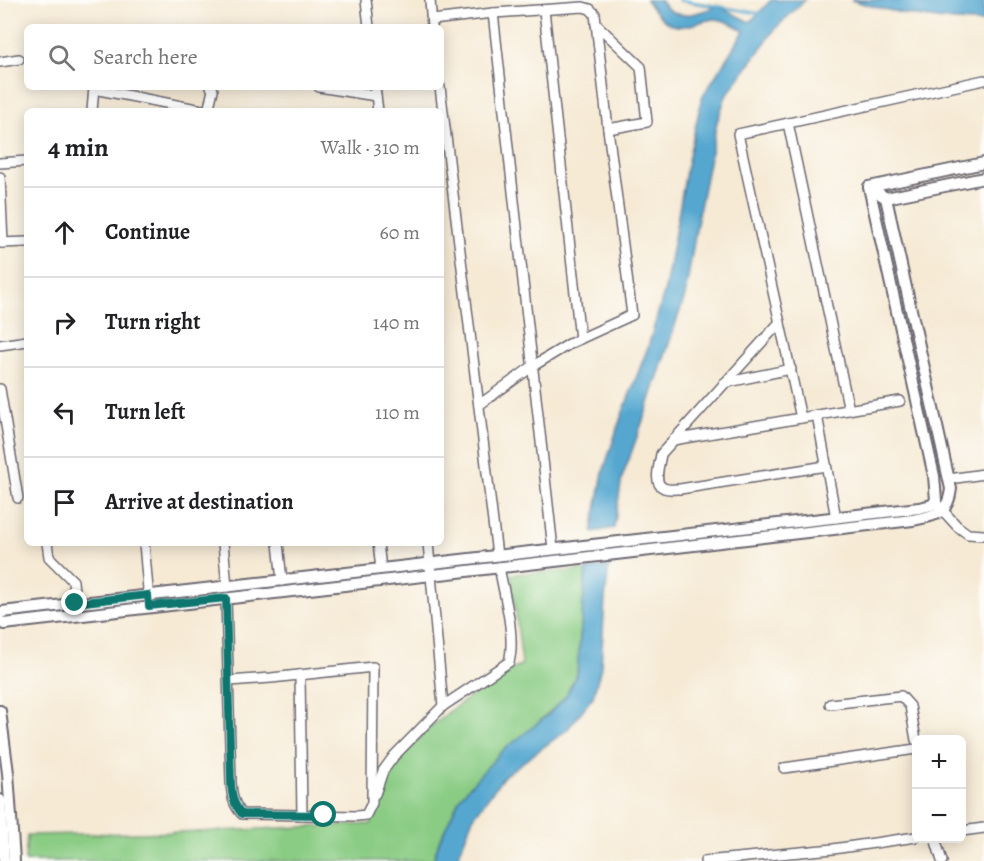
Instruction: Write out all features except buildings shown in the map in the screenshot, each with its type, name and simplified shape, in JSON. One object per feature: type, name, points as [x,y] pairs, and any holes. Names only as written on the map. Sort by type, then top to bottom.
[{"type":"street","points":[[366,0],[369,24]]},
{"type":"street","points":[[430,0],[432,23],[493,13],[583,7],[595,14],[632,315],[580,339],[532,366],[479,405]]},
{"type":"street","points":[[544,10],[580,339]]},
{"type":"street","points":[[493,13],[553,549]]},
{"type":"street","points":[[596,24],[641,67],[647,122],[608,129]]},
{"type":"street","points":[[0,62],[19,59]]},
{"type":"street","points":[[801,418],[738,134],[984,80]]},
{"type":"street","points":[[92,108],[94,90]]},
{"type":"street","points":[[104,90],[193,108]]},
{"type":"street","points":[[208,108],[212,90]]},
{"type":"street","points":[[353,90],[376,92],[378,108]]},
{"type":"street","points":[[440,90],[443,108]]},
{"type":"street","points":[[444,120],[498,555]]},
{"type":"street","points":[[788,123],[849,410]]},
{"type":"street","points":[[0,163],[24,161]]},
{"type":"street","points":[[869,187],[984,163]]},
{"type":"street","points":[[0,177],[2,243],[24,242]]},
{"type":"street","points":[[869,187],[886,198],[984,178]]},
{"type":"street","points":[[0,621],[4,624],[149,601],[431,569],[498,555],[836,518],[932,505],[937,493],[934,476],[869,187]]},
{"type":"street","points":[[227,593],[282,581],[381,569],[499,567],[913,520],[942,511],[950,502],[951,489],[886,198]]},
{"type":"street","points":[[780,321],[661,454],[657,478],[659,485],[664,488],[680,489],[826,466]]},
{"type":"street","points":[[0,345],[24,341]]},
{"type":"street","points":[[724,382],[790,369]]},
{"type":"street","points":[[0,389],[18,498]]},
{"type":"street","points":[[673,440],[900,401]]},
{"type":"street","points":[[817,416],[836,518]]},
{"type":"street","points":[[949,479],[984,474]]},
{"type":"street","points":[[935,502],[957,526],[968,534],[984,535]]},
{"type":"street","points":[[48,546],[50,557],[73,581],[75,603]]},
{"type":"street","points":[[144,546],[149,601]]},
{"type":"street","points":[[223,546],[227,593],[232,800],[242,814],[357,816],[366,814],[383,771],[394,756],[443,706],[509,662],[512,654],[510,632],[499,567]]},
{"type":"street","points":[[278,546],[282,581]]},
{"type":"street","points":[[378,546],[381,569]]},
{"type":"street","points":[[428,546],[443,706]]},
{"type":"street","points":[[0,614],[75,603],[149,601]]},
{"type":"street","points":[[229,681],[373,667],[372,803]]},
{"type":"street","points":[[300,675],[302,815]]},
{"type":"street","points":[[830,704],[901,696],[910,706],[915,735]]},
{"type":"street","points":[[0,711],[8,773],[14,861]]},
{"type":"street","points":[[784,768],[912,749]]},
{"type":"street","points":[[0,800],[4,861]]},
{"type":"street","points":[[966,830],[984,828]]},
{"type":"street","points":[[705,861],[833,849],[912,838]]},
{"type":"street","points":[[937,843],[942,861]]},
{"type":"green space","points":[[586,570],[577,674],[565,697],[461,796],[439,842],[433,861],[25,861],[27,835],[195,832],[371,824],[384,785],[411,746],[463,701],[522,664],[511,574]]},
{"type":"water","points":[[646,0],[660,0],[672,12],[686,15],[718,6],[750,22],[771,0],[805,0],[775,29],[726,96],[717,122],[685,296],[622,478],[614,528],[592,532],[603,472],[648,347],[665,289],[687,165],[702,97],[744,31],[718,19],[686,26],[673,25],[658,15]]},
{"type":"water","points":[[851,0],[984,0],[984,22],[916,16]]},
{"type":"water","points":[[609,566],[601,667],[593,697],[567,730],[504,776],[473,818],[456,861],[433,861],[439,842],[461,796],[501,752],[548,715],[565,697],[577,674],[586,570]]},
{"type":"waterway","points":[[679,0],[763,14]]},
{"type":"route","points":[[75,603],[148,595],[149,606],[226,598],[231,783],[232,800],[235,807],[242,814],[324,815]]}]
